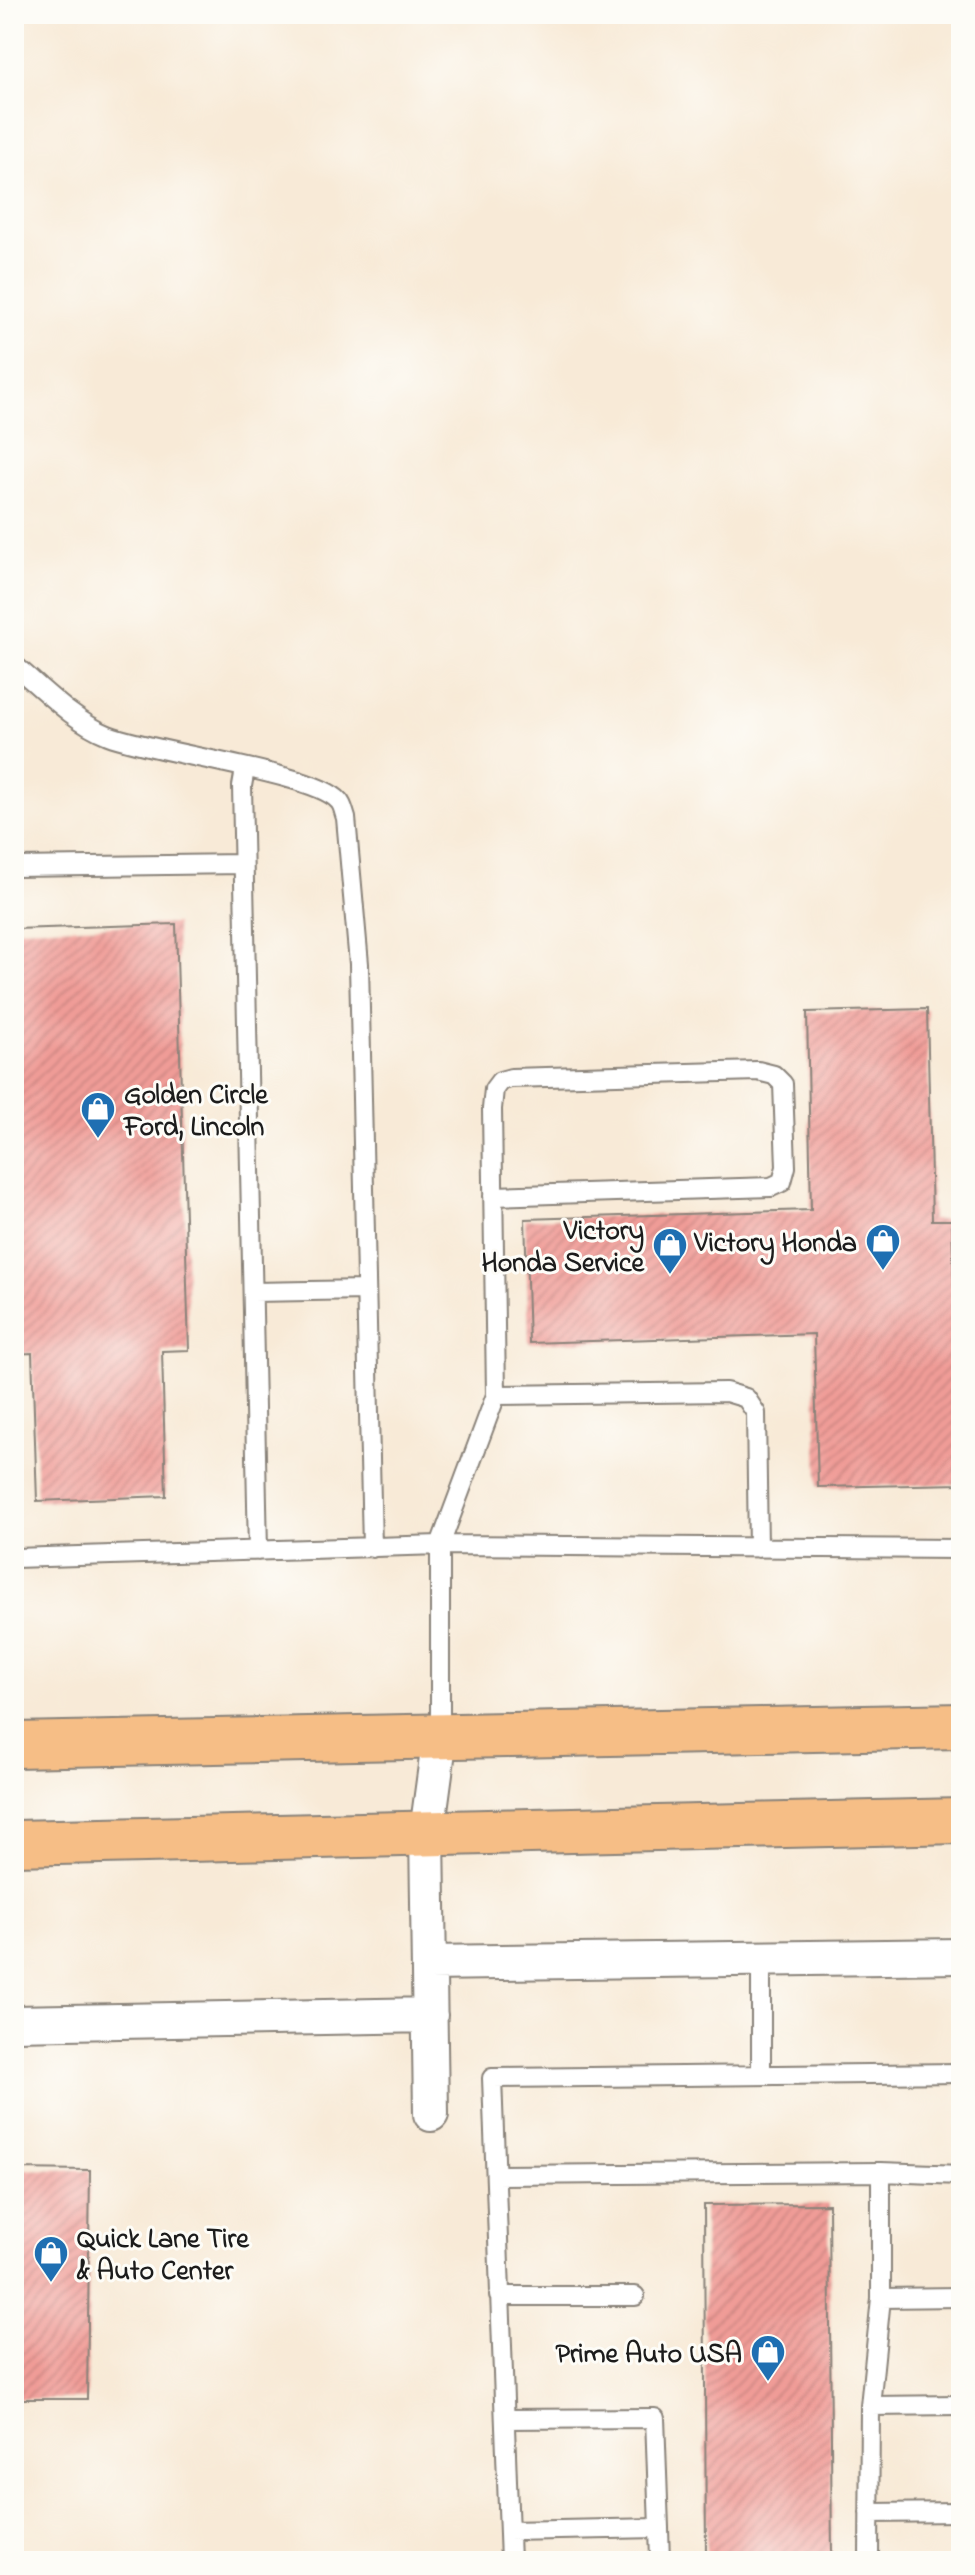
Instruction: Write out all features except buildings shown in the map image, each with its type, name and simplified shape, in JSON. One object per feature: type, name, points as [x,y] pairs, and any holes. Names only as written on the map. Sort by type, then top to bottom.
[{"type":"highway","points":[[14,1745],[961,1726]]},
{"type":"highway","points":[[14,1843],[961,1821]]},
{"type":"street","points":[[431,2114],[427,1832],[440,1736]]},
{"type":"street","points":[[429,1963],[961,1956]]},
{"type":"street","points":[[14,2023],[430,2015]]},
{"type":"lane","points":[[14,665],[87,724],[106,734],[142,746],[310,784],[340,801],[346,818],[359,964],[372,1548]]},
{"type":"lane","points":[[245,769],[242,786],[243,864],[258,1551]]},
{"type":"lane","points":[[14,867],[243,864]]},
{"type":"lane","points":[[440,1736],[440,1545],[496,1395],[493,1196],[492,1109],[494,1089],[500,1081],[511,1078],[758,1071],[774,1075],[783,1084],[786,1167],[782,1182],[771,1187],[493,1196]]},
{"type":"lane","points":[[253,1292],[366,1290]]},
{"type":"lane","points":[[496,1395],[726,1392],[746,1398],[756,1413],[758,1548]]},
{"type":"lane","points":[[14,1558],[440,1545],[961,1549]]},
{"type":"lane","points":[[761,1959],[761,2075]]},
{"type":"lane","points":[[510,2561],[492,2078],[961,2073]]},
{"type":"lane","points":[[496,2175],[881,2172],[961,2175]]},
{"type":"lane","points":[[869,2561],[870,2406],[881,2298],[881,2172]]},
{"type":"lane","points":[[499,2296],[635,2296]]},
{"type":"lane","points":[[881,2298],[961,2297]]},
{"type":"lane","points":[[870,2406],[961,2405]]},
{"type":"lane","points":[[505,2419],[655,2418],[660,2561]]},
{"type":"lane","points":[[869,2513],[961,2512]]},
{"type":"lane","points":[[509,2531],[659,2528]]},
{"type":"place","name":"Golden Circle Ford, Lincoln","points":[[98,1140]]},
{"type":"place","name":"Victory Honda","points":[[883,1272]]},
{"type":"place","name":"Victory Honda Service","points":[[670,1276]]},
{"type":"place","name":"Quick Lane Tire & Auto Center","points":[[51,2284]]},
{"type":"place","name":"Prime Auto USA","points":[[768,2383]]}]
